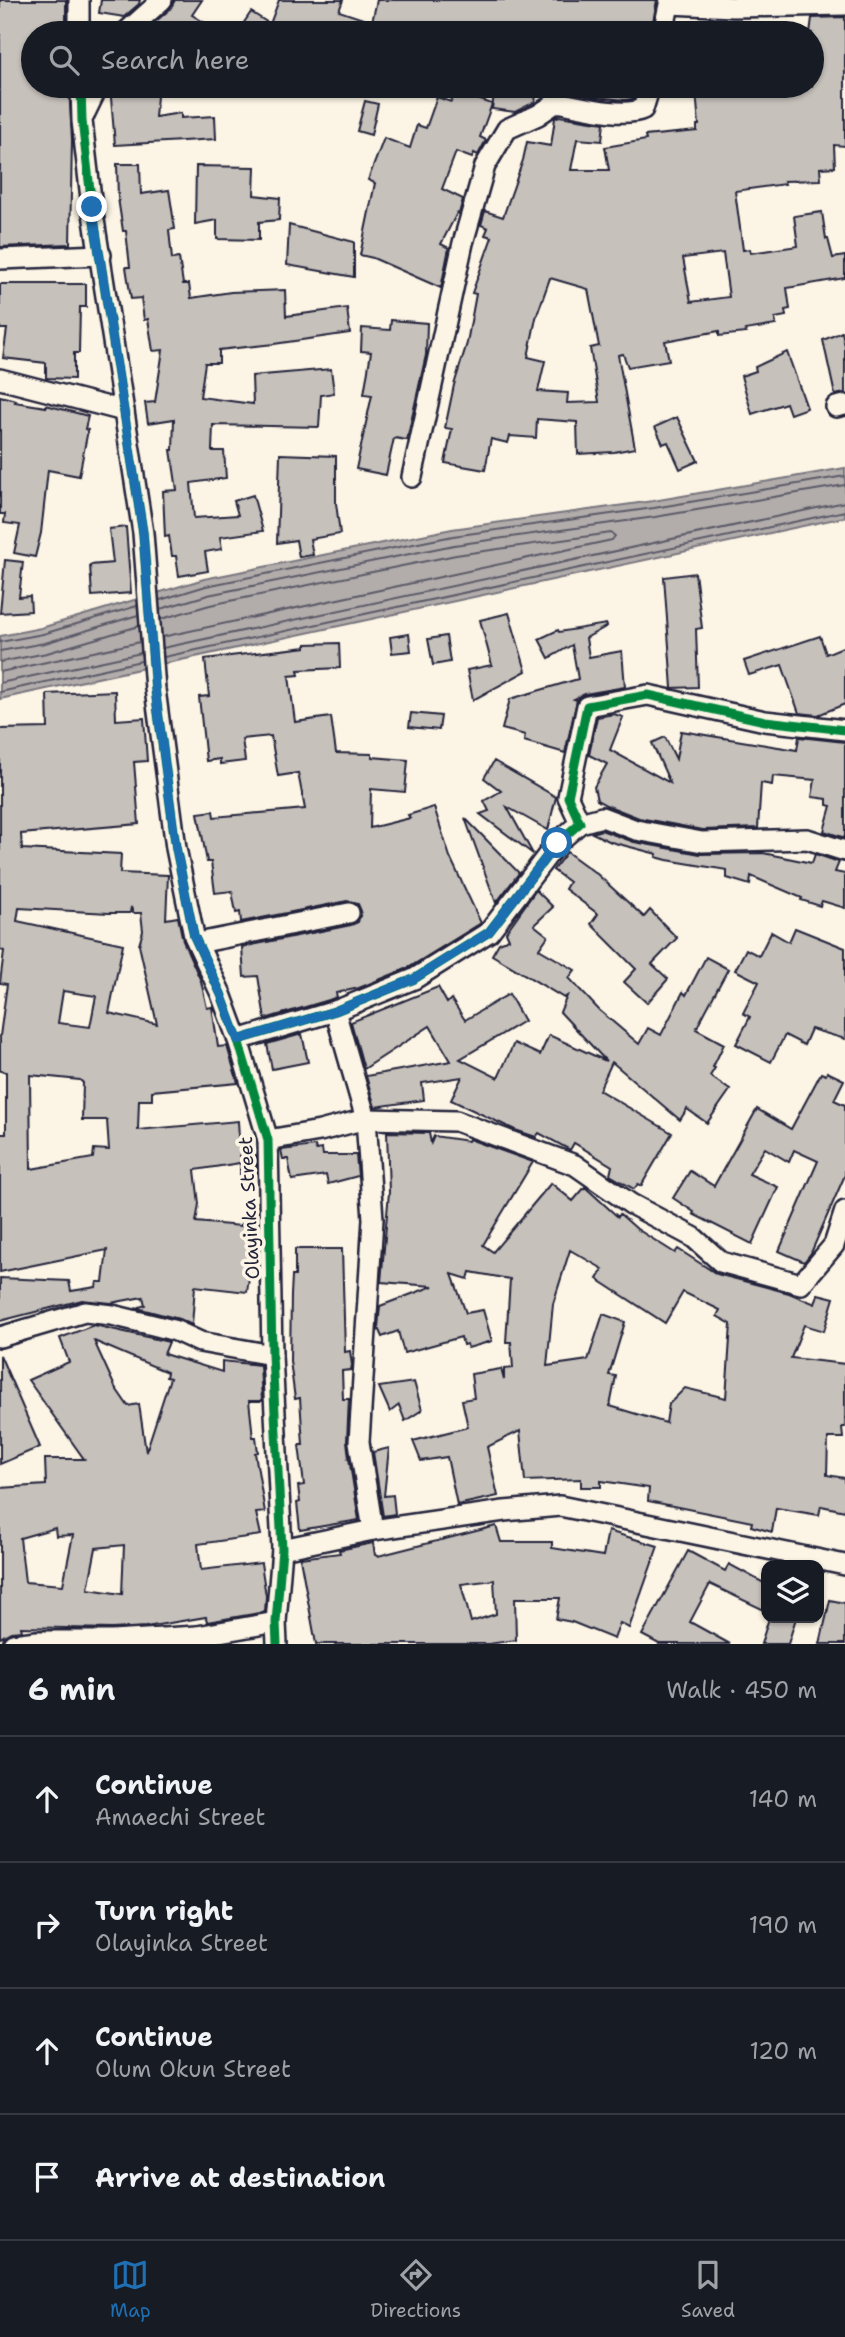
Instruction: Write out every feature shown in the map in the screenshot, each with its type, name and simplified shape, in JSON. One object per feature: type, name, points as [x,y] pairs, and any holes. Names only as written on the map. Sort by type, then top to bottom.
[{"type":"street","points":[[79,0],[79,21]]},
{"type":"street","points":[[138,21],[162,0]]},
{"type":"street","points":[[666,21],[670,2],[734,7],[845,5]]},
{"type":"street","name":"Olayinka Street","points":[[81,98],[92,207],[143,533],[155,689],[176,848],[196,939],[238,1040],[268,1140],[272,1355],[282,1549],[276,1622],[277,1644]]},
{"type":"street","points":[[82,121],[93,98]]},
{"type":"street","points":[[412,477],[463,243],[485,166],[507,129],[538,115],[557,102],[621,112],[643,108],[646,98]]},
{"type":"street","points":[[0,259],[101,255]]},
{"type":"street","points":[[0,379],[124,411]]},
{"type":"street","points":[[580,822],[568,797],[587,706],[648,695],[765,721],[845,730]]},
{"type":"street","points":[[238,1040],[335,1011],[414,979],[489,932],[557,843],[580,822],[602,817],[636,830],[702,842],[807,839],[845,851]]},
{"type":"street","points":[[196,939],[349,913]]},
{"type":"street","points":[[335,1011],[366,1119],[373,1219],[359,1442],[373,1530]]},
{"type":"street","points":[[268,1140],[366,1119],[456,1121],[575,1165],[631,1204],[693,1237],[721,1262],[801,1284],[834,1245],[845,1211]]},
{"type":"street","points":[[0,1337],[85,1312],[112,1315],[157,1326],[200,1342],[272,1355]]},
{"type":"street","points":[[282,1549],[373,1530],[504,1511],[560,1506],[845,1564]]},
{"type":"street","points":[[13,1644],[37,1641],[191,1640],[276,1622]]},
{"type":"water","points":[[845,468],[845,517],[0,699],[0,636],[41,628],[204,579],[452,529],[653,501]]},
{"type":"building","points":[[0,0],[66,0],[66,21],[21,21],[21,98],[70,98],[72,140],[70,244],[0,247]]},
{"type":"building","points":[[101,0],[140,0],[124,17],[99,13]]},
{"type":"building","points":[[175,0],[202,0],[192,15],[202,21],[156,21],[170,9]]},
{"type":"building","points":[[279,0],[343,0],[339,11],[369,21],[271,21]]},
{"type":"building","points":[[377,0],[657,0],[653,21],[372,21]]},
{"type":"building","points":[[251,12],[265,21],[245,21]]},
{"type":"building","points":[[845,17],[845,146],[834,145],[835,167],[820,168],[821,180],[784,181],[785,184],[735,191],[743,250],[750,249],[751,253],[798,246],[794,216],[822,212],[826,239],[833,258],[845,256],[845,278],[787,288],[790,309],[785,310],[786,316],[775,318],[776,325],[745,330],[746,333],[719,336],[719,331],[665,341],[669,360],[628,367],[623,354],[618,355],[635,448],[578,454],[577,422],[537,419],[536,438],[510,436],[508,443],[491,439],[485,470],[445,463],[452,429],[445,428],[467,343],[476,294],[472,293],[492,237],[485,235],[488,228],[481,225],[485,211],[503,217],[527,142],[551,146],[555,118],[559,116],[604,123],[602,141],[577,139],[571,170],[609,170],[605,147],[646,140],[645,136],[697,131],[697,98],[824,98],[824,21],[812,21],[812,18]],"holes":[[[723,253],[729,297],[691,302],[683,258]],[[550,278],[588,289],[599,346],[590,348],[599,402],[567,403],[568,393],[538,391],[545,361],[528,357],[536,318]]]},
{"type":"building","points":[[111,98],[157,98],[155,117],[181,113],[181,118],[215,116],[216,139],[115,145]]},
{"type":"building","points":[[437,98],[451,102],[452,98],[475,98],[492,104],[480,137],[486,140],[478,155],[474,153],[472,158],[456,152],[442,189],[463,199],[459,214],[457,213],[441,244],[449,248],[441,288],[373,258],[360,255],[375,183],[368,180],[384,138],[410,148],[417,125],[426,128]]},
{"type":"building","points":[[493,98],[536,98],[535,102],[515,112],[492,109]]},
{"type":"building","points":[[606,98],[633,98],[624,100]]},
{"type":"building","points":[[365,101],[378,104],[371,135],[357,131]]},
{"type":"building","points":[[117,164],[140,164],[141,194],[169,190],[175,229],[169,230],[172,259],[179,258],[183,284],[189,284],[191,298],[231,292],[285,290],[286,316],[347,308],[350,333],[219,350],[219,363],[205,363],[200,397],[253,404],[252,376],[331,369],[334,393],[321,395],[319,427],[213,425],[212,451],[224,451],[226,478],[191,483],[194,518],[238,515],[234,501],[253,495],[263,531],[220,537],[222,549],[205,552],[208,571],[179,576],[169,536],[165,537],[163,491],[177,490],[171,450],[174,419],[148,423],[145,403],[155,402],[163,350],[153,351],[148,319],[144,320],[141,298],[131,299],[126,267],[130,267],[126,231],[123,231],[118,198]]},
{"type":"building","points":[[196,166],[255,167],[254,195],[280,198],[279,220],[259,222],[259,240],[217,239],[217,220],[195,224]]},
{"type":"building","points":[[289,225],[354,242],[354,277],[287,265]]},
{"type":"building","points":[[0,284],[86,284],[86,307],[80,307],[79,353],[74,353],[74,379],[46,378],[46,363],[3,358],[7,329],[0,329]]},
{"type":"building","points":[[391,320],[427,323],[426,355],[407,440],[394,438],[386,475],[356,469],[372,395],[364,394],[371,352],[361,351],[362,328],[390,330]]},
{"type":"building","points":[[842,332],[845,346],[845,393],[835,395],[823,340]]},
{"type":"building","points":[[787,352],[807,408],[790,414],[786,403],[752,414],[741,376],[756,371],[755,367]]},
{"type":"building","points":[[0,396],[16,400],[15,402],[46,405],[88,416],[79,476],[48,470],[41,533],[35,557],[14,553],[20,525],[4,523],[5,514],[0,514]]},
{"type":"building","points":[[677,417],[698,461],[680,469],[668,442],[663,444],[655,427]]},
{"type":"building","points":[[280,454],[336,456],[336,503],[340,534],[310,539],[313,555],[299,557],[296,540],[277,543]]},
{"type":"building","points":[[126,527],[131,593],[92,596],[90,565],[113,563],[109,529]]},
{"type":"building","points":[[5,560],[23,562],[19,597],[30,596],[31,611],[0,613]]},
{"type":"building","points":[[695,573],[702,628],[696,629],[698,687],[672,688],[664,577]]},
{"type":"building","points":[[509,613],[526,671],[473,700],[467,670],[492,665],[480,620]]},
{"type":"building","points":[[606,624],[607,626],[586,638],[589,657],[622,651],[625,687],[585,694],[574,699],[577,700],[565,753],[524,741],[525,735],[502,729],[510,699],[578,679],[572,645],[549,658],[539,639],[558,630],[559,632]]},
{"type":"building","points":[[409,634],[411,651],[392,653],[390,637]]},
{"type":"building","points":[[446,636],[450,662],[433,665],[428,639]]},
{"type":"building","points":[[820,636],[826,654],[845,646],[845,704],[818,715],[799,713],[782,665],[749,675],[744,661]]},
{"type":"building","points":[[339,643],[340,668],[298,670],[299,675],[289,676],[295,722],[331,717],[336,753],[372,754],[372,757],[408,760],[405,792],[371,789],[370,828],[410,818],[408,815],[434,807],[450,857],[481,923],[408,968],[359,988],[336,993],[337,997],[329,1000],[265,1019],[258,976],[244,977],[242,947],[351,925],[358,922],[361,911],[358,904],[347,901],[241,922],[240,912],[236,913],[232,891],[215,893],[211,862],[207,862],[198,813],[213,811],[214,817],[305,809],[298,773],[278,776],[271,736],[242,739],[245,761],[220,764],[220,759],[206,761],[199,697],[209,696],[205,659],[306,647],[306,644]]},
{"type":"building","points":[[115,691],[116,720],[144,718],[147,761],[134,762],[139,824],[21,834],[22,849],[121,854],[120,873],[168,875],[166,919],[178,917],[183,941],[201,981],[207,1008],[212,1007],[218,1047],[227,1046],[238,1083],[152,1091],[152,1100],[139,1100],[138,1130],[238,1121],[240,1156],[256,1155],[256,1173],[240,1175],[240,1163],[195,1170],[199,1204],[196,1222],[241,1226],[241,1219],[257,1219],[258,1244],[254,1244],[247,1292],[195,1286],[192,1325],[137,1308],[145,1305],[143,1297],[111,1303],[82,1300],[0,1321],[0,1278],[69,1281],[71,1291],[96,1287],[97,1282],[103,1282],[107,1250],[0,1272],[0,1134],[6,1134],[6,1072],[0,1071],[0,1036],[7,984],[0,983],[4,951],[0,950],[0,729],[48,728],[47,694]],"holes":[[[131,907],[133,913],[141,913],[143,931],[139,945],[157,1024],[109,1013],[123,944],[17,921],[19,908],[130,913]],[[63,991],[96,996],[90,1027],[58,1023]],[[30,1075],[80,1080],[83,1083],[82,1120],[107,1120],[109,1150],[94,1149],[93,1158],[31,1169]]]},
{"type":"building","points":[[411,713],[441,716],[439,730],[409,727]]},
{"type":"building","points":[[614,714],[623,717],[610,750],[670,783],[652,743],[665,737],[676,759],[681,731],[797,750],[799,737],[845,742],[845,838],[824,831],[831,806],[827,805],[827,799],[812,797],[815,780],[773,776],[772,785],[761,783],[758,828],[703,830],[639,818],[606,805],[597,800],[594,787],[607,764],[589,755],[597,717]]},
{"type":"building","points":[[494,761],[556,797],[548,830],[507,807],[533,854],[480,814],[489,811],[484,801],[501,791],[484,778]]},
{"type":"building","points":[[465,818],[519,873],[496,903]]},
{"type":"building","points":[[601,830],[634,842],[700,854],[763,853],[812,863],[815,854],[839,862],[835,872],[845,874],[845,908],[822,901],[820,906],[751,876],[750,885],[727,878],[727,870],[656,857],[657,854],[611,842],[592,833]]},
{"type":"building","points":[[567,852],[597,874],[644,917],[650,910],[677,938],[652,964],[668,979],[647,1003],[624,982],[636,969],[591,924],[598,914],[565,889],[569,882],[553,870]]},
{"type":"building","points":[[536,890],[553,907],[534,925],[548,936],[539,949],[575,970],[569,978],[599,1010],[639,1044],[648,1028],[661,1035],[683,992],[686,995],[706,957],[728,969],[696,1029],[724,1044],[710,1076],[730,1090],[707,1123],[687,1109],[680,1120],[612,1062],[599,1090],[672,1133],[641,1186],[638,1184],[634,1189],[610,1175],[612,1166],[574,1143],[570,1150],[539,1133],[536,1137],[515,1130],[451,1100],[462,1077],[422,1083],[424,1100],[375,1107],[366,1076],[451,1061],[430,1026],[364,1069],[351,1022],[438,987],[447,1003],[451,999],[465,1020],[509,994],[524,1021],[460,1059],[498,1078],[514,1043],[540,1055],[549,1035],[606,1061],[560,1012],[567,996],[564,998],[492,955],[499,943],[509,939],[506,932]]},
{"type":"building","points":[[795,928],[845,948],[845,1039],[811,1029],[804,1045],[785,1035],[771,1062],[736,1044],[750,1017],[743,1013],[759,982],[735,970],[746,949],[759,956],[771,932],[789,942]]},
{"type":"building","points":[[302,1034],[308,1062],[272,1069],[267,1044]]},
{"type":"building","points":[[827,1072],[844,1080],[834,1100],[845,1105],[845,1175],[811,1253],[804,1262],[779,1251],[818,1161],[794,1150],[789,1162],[765,1148],[749,1174],[778,1187],[752,1244],[693,1214],[694,1212],[673,1198],[690,1171],[714,1186],[757,1109],[791,1129],[821,1073],[826,1075]]},
{"type":"building","points":[[387,1132],[429,1133],[431,1143],[434,1136],[469,1139],[533,1162],[483,1245],[493,1252],[551,1183],[573,1201],[585,1187],[618,1217],[620,1214],[637,1229],[675,1253],[678,1249],[717,1274],[789,1293],[815,1304],[818,1294],[834,1298],[824,1331],[804,1325],[791,1358],[845,1364],[845,1427],[842,1427],[843,1438],[828,1438],[827,1475],[845,1478],[845,1511],[821,1506],[819,1515],[776,1508],[772,1532],[751,1526],[752,1522],[648,1501],[649,1488],[601,1481],[601,1487],[581,1487],[581,1479],[525,1481],[520,1431],[487,1447],[498,1496],[457,1505],[447,1457],[421,1461],[413,1441],[468,1427],[462,1400],[474,1398],[471,1374],[501,1369],[504,1380],[504,1369],[513,1368],[511,1342],[506,1342],[510,1279],[470,1272],[468,1279],[452,1274],[466,1313],[483,1310],[492,1341],[468,1348],[467,1344],[463,1345],[461,1337],[404,1353],[398,1331],[382,1337],[378,1328],[380,1306],[433,1286],[381,1282],[389,1192]],"holes":[[[570,1250],[603,1269],[597,1279],[665,1323],[683,1292],[720,1310],[717,1316],[731,1324],[726,1398],[685,1388],[669,1404],[666,1423],[610,1406],[616,1376],[609,1375],[625,1322],[603,1314],[588,1360],[547,1366],[553,1304]]]},
{"type":"building","points":[[315,1146],[316,1150],[322,1149],[323,1155],[356,1155],[358,1176],[328,1184],[326,1175],[292,1180],[288,1159],[283,1159],[281,1150]]},
{"type":"building","points":[[295,1249],[342,1249],[345,1352],[350,1351],[352,1365],[351,1370],[342,1371],[343,1399],[349,1399],[347,1441],[359,1520],[300,1530],[298,1486],[304,1485],[299,1445],[303,1445],[300,1398],[295,1399],[290,1361]]},
{"type":"building","points":[[94,1325],[169,1342],[164,1354],[222,1372],[222,1361],[260,1365],[262,1401],[249,1401],[265,1512],[256,1513],[261,1535],[198,1544],[201,1570],[261,1563],[266,1596],[265,1612],[207,1622],[206,1617],[146,1627],[21,1627],[22,1631],[11,1632],[0,1638],[0,1488],[46,1485],[45,1459],[84,1459],[28,1380],[69,1362],[60,1338]],"holes":[[[94,1341],[167,1372],[166,1377],[170,1378],[146,1452],[139,1404],[128,1406],[115,1387]],[[55,1528],[56,1536],[73,1535],[63,1585],[25,1582],[20,1538]],[[124,1545],[122,1594],[88,1589],[96,1548]]]},
{"type":"building","points":[[0,1355],[40,1447],[0,1464]]},
{"type":"building","points":[[414,1382],[422,1410],[405,1421],[399,1405],[390,1412],[379,1387]]},
{"type":"building","points":[[389,1448],[384,1496],[393,1495],[395,1514],[383,1516],[373,1452]]},
{"type":"building","points":[[496,1526],[501,1542],[552,1542],[552,1548],[603,1556],[608,1531],[658,1546],[629,1628],[620,1623],[614,1639],[572,1622],[556,1619],[560,1598],[515,1598],[516,1640],[489,1644],[316,1644],[300,1558],[340,1553],[339,1550],[373,1543],[375,1555]],"holes":[[[494,1580],[496,1614],[471,1622],[461,1584]]]},
{"type":"building","points":[[688,1551],[725,1571],[729,1564],[761,1581],[761,1609],[710,1584],[690,1622],[730,1644],[659,1644],[642,1635]]},
{"type":"building","points":[[830,1600],[845,1603],[845,1644],[820,1644]]},
{"type":"building","points":[[767,1623],[794,1623],[788,1644],[761,1644]]},
{"type":"cycle path","points":[[81,98],[92,207],[143,533],[155,689],[176,848],[194,936],[221,994],[238,1040],[268,1140],[272,1355],[282,1549],[276,1622],[277,1644]]},
{"type":"cycle path","points":[[238,1040],[335,1011],[414,979],[489,932],[557,843],[580,823],[568,797],[587,706],[648,695],[765,721],[845,730]]},
{"type":"route","points":[[92,207],[143,533],[155,689],[176,848],[194,936],[221,994],[238,1040],[335,1011],[414,979],[489,932],[557,843]]}]
